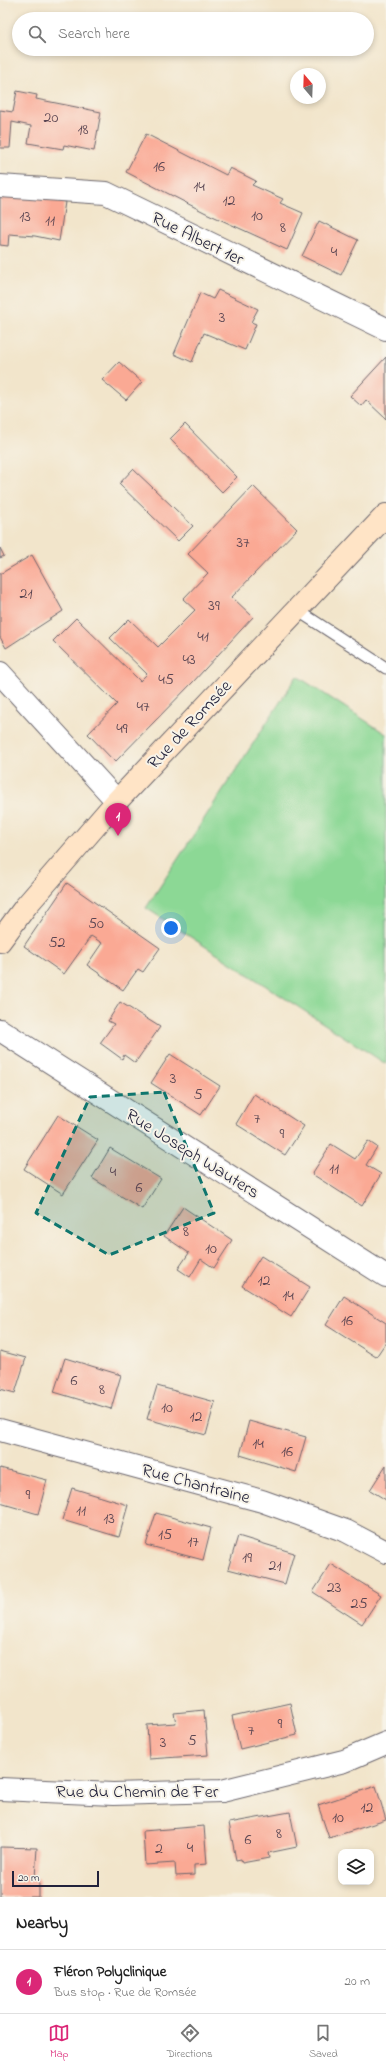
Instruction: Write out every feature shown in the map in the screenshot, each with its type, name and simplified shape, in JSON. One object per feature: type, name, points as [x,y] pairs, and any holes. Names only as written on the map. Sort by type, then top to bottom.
[{"type":"main road","name":"Rue de Romsée","points":[[0,941],[26,906],[117,801],[386,515]]},
{"type":"street","name":"Rue Albert 1er","points":[[0,186],[106,193],[386,328]]},
{"type":"street","points":[[0,673],[117,801]]},
{"type":"street","name":"Rue Joseph Wauters","points":[[0,1030],[386,1276]]},
{"type":"street","name":"Rue Chantraine","points":[[0,1430],[262,1501],[346,1531],[386,1552]]},
{"type":"street","name":"Rue du Chemin de Fer","points":[[0,1789],[113,1794],[222,1791],[344,1761],[386,1743]]},
{"type":"lane","points":[[297,610],[386,668]]},
{"type":"highlighted area","points":[[164,1092],[214,1213],[109,1255],[36,1213],[90,1097]]},
{"type":"green space","points":[[297,676],[386,734],[386,1064],[146,908]]},
{"type":"building","points":[[17,91],[37,95],[36,99],[101,112],[94,151],[64,145],[63,149],[28,143],[31,126],[12,122],[10,148],[0,148],[0,110],[13,112]]},
{"type":"building","points":[[146,134],[226,175],[230,168],[256,181],[252,185],[283,199],[280,203],[303,213],[287,250],[206,213],[126,172]]},
{"type":"building","points":[[0,192],[65,202],[59,241],[35,236],[9,234],[8,246],[0,245]]},
{"type":"building","points":[[319,221],[358,240],[341,275],[302,256]]},
{"type":"building","points":[[218,290],[258,309],[251,322],[256,324],[245,350],[204,333],[192,362],[174,354],[200,293],[213,299]]},
{"type":"building","points":[[386,357],[386,419],[366,400],[361,406],[350,396]]},
{"type":"building","points":[[119,362],[142,382],[126,400],[102,380]]},
{"type":"building","points":[[185,424],[237,477],[222,492],[170,439]]},
{"type":"building","points":[[133,469],[193,526],[178,541],[119,484]]},
{"type":"building","points":[[253,486],[297,529],[232,597],[253,617],[193,682],[115,762],[88,734],[117,704],[53,641],[76,618],[140,681],[147,674],[110,638],[129,619],[158,647],[195,610],[183,599],[208,573],[188,554]]},
{"type":"building","points":[[0,548],[4,556],[0,558]]},
{"type":"building","points":[[32,555],[63,611],[6,648],[0,637],[0,574]]},
{"type":"building","points":[[67,883],[160,948],[143,972],[138,969],[123,990],[87,965],[102,943],[91,936],[64,974],[24,946]]},
{"type":"building","points":[[120,1002],[160,1027],[135,1063],[124,1055],[122,1059],[100,1043],[114,1024],[108,1021]]},
{"type":"building","points":[[170,1054],[220,1086],[201,1115],[151,1083]]},
{"type":"building","points":[[254,1094],[304,1126],[285,1155],[236,1124]]},
{"type":"building","points":[[58,1115],[98,1140],[63,1194],[24,1169]]},
{"type":"building","points":[[368,1141],[377,1147],[366,1165],[381,1174],[362,1206],[312,1174],[331,1144],[355,1159]]},
{"type":"building","points":[[110,1148],[161,1179],[142,1209],[92,1178]]},
{"type":"building","points":[[183,1207],[232,1240],[214,1268],[201,1259],[190,1277],[178,1269],[189,1253],[164,1236]]},
{"type":"building","points":[[261,1256],[310,1287],[291,1317],[242,1286]]},
{"type":"building","points":[[344,1296],[386,1323],[386,1342],[376,1357],[326,1325]]},
{"type":"building","points":[[0,1351],[26,1358],[15,1393],[0,1389]]},
{"type":"building","points":[[65,1358],[121,1375],[111,1409],[54,1392]]},
{"type":"building","points":[[157,1386],[215,1402],[206,1435],[147,1419]]},
{"type":"building","points":[[249,1421],[306,1437],[296,1472],[240,1455]]},
{"type":"building","points":[[386,1465],[386,1500],[370,1490]]},
{"type":"building","points":[[0,1468],[47,1480],[38,1514],[0,1503]]},
{"type":"building","points":[[72,1488],[128,1505],[119,1537],[62,1520]]},
{"type":"building","points":[[156,1513],[211,1528],[203,1560],[146,1545]]},
{"type":"building","points":[[238,1536],[294,1553],[285,1584],[228,1569]]},
{"type":"building","points":[[331,1564],[381,1595],[362,1624],[313,1592]]},
{"type":"building","points":[[290,1703],[297,1735],[240,1749],[232,1716]]},
{"type":"building","points":[[204,1710],[208,1755],[149,1759],[147,1725],[176,1723],[174,1713]]},
{"type":"building","points":[[376,1786],[386,1820],[329,1838],[318,1805]]},
{"type":"building","points":[[290,1812],[297,1847],[268,1853],[269,1858],[242,1863],[241,1859],[236,1860],[229,1823]]},
{"type":"building","points":[[204,1826],[207,1864],[194,1865],[194,1875],[176,1876],[175,1863],[145,1865],[143,1831]]},
{"type":"building","points":[[0,1847],[37,1848],[35,1878],[39,1878],[39,1897],[0,1897]]},
{"type":"place","name":"Fléron Polyclinique","points":[[118,836]]}]
